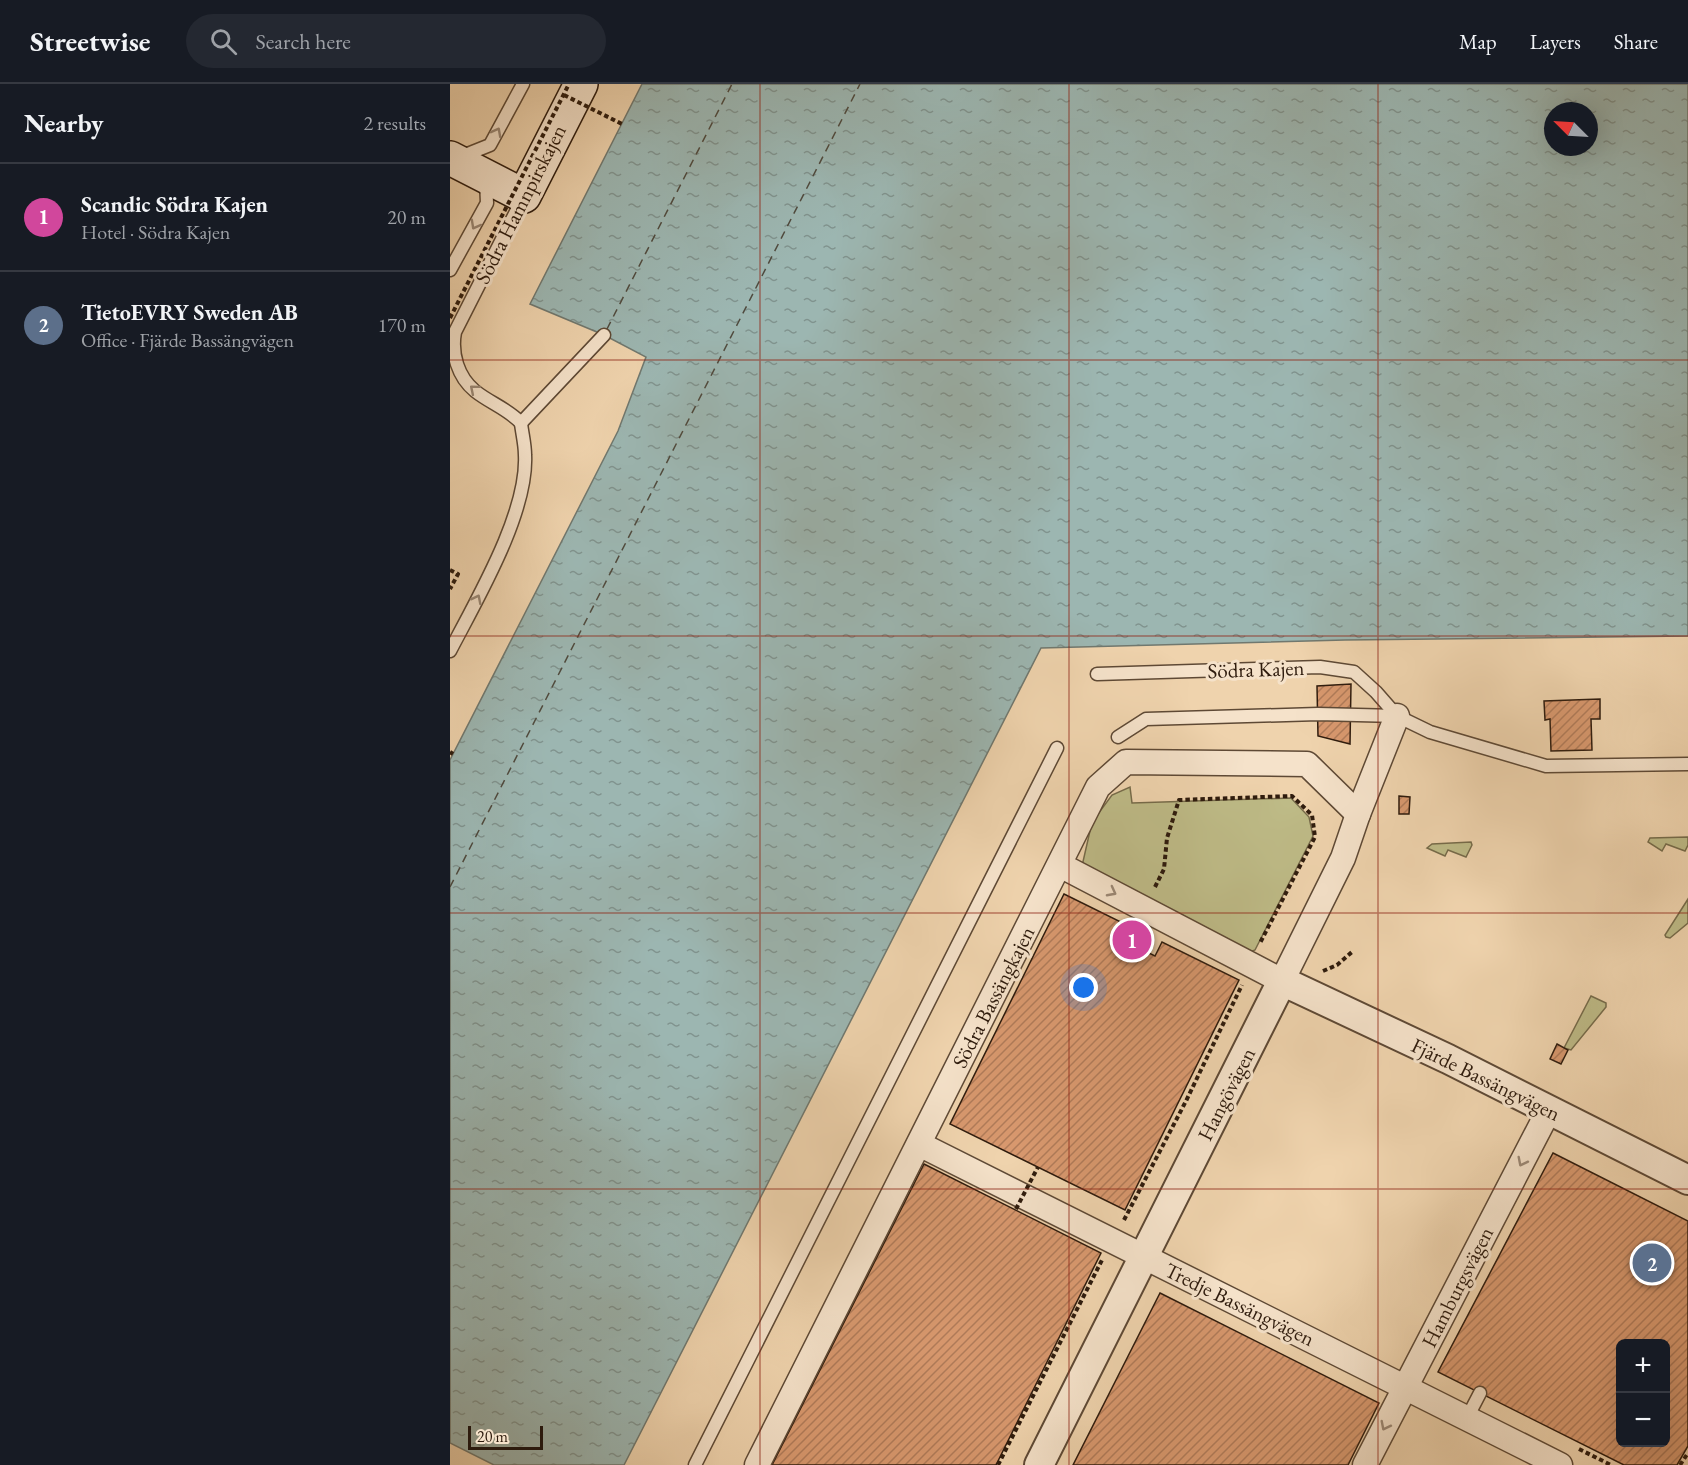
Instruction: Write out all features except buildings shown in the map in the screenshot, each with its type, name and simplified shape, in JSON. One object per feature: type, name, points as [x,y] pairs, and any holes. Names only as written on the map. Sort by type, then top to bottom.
[{"type":"main road","name":"Södra Hamnpirskajen","points":[[524,196],[573,89]]},
{"type":"main road","points":[[452,159],[524,196]]},
{"type":"street","name":"Hangövägen","points":[[1040,1465],[1343,858],[1397,716]]},
{"type":"street","name":"Södra Bassängkajen","points":[[758,1465],[1098,787],[1126,762],[1308,764],[1358,814]]},
{"type":"street","points":[[1060,865],[1282,981]]},
{"type":"street","name":"Fjärde Bassängvägen","points":[[1282,981],[1448,1059],[1688,1180]]},
{"type":"street","name":"Hamburgsvägen","points":[[1365,1465],[1549,1110]]},
{"type":"street","name":"Tredje Bassängvägen","points":[[919,1144],[1560,1465]]},
{"type":"lane","points":[[452,159],[490,145],[523,84]]},
{"type":"lane","points":[[450,270],[487,203],[486,176]]},
{"type":"lane","name":"Södra Hamnpirskajen","points":[[521,423],[511,413],[476,392],[466,382],[456,363],[452,345],[455,332],[524,196]]},
{"type":"lane","points":[[450,651],[496,561],[513,518],[523,483],[526,456],[521,423],[604,335]]},
{"type":"lane","name":"Södra Kajen","points":[[1096,674],[1320,668],[1354,672],[1397,716],[1430,732],[1546,766],[1688,764]]},
{"type":"lane","name":"Södra Kajen","points":[[1118,737],[1146,719],[1318,714],[1397,716]]},
{"type":"lane","points":[[695,1465],[1057,748]]},
{"type":"lane","points":[[1467,1418],[1480,1393]]},
{"type":"path","points":[[569,84],[622,124]]},
{"type":"path","points":[[450,318],[573,89]]},
{"type":"path","points":[[450,570],[458,574],[450,588]]},
{"type":"path","points":[[1143,909],[1164,869],[1167,838],[1179,800],[1292,796],[1311,815],[1315,837],[1250,964]]},
{"type":"path","points":[[1016,1209],[1038,1167]]},
{"type":"path","points":[[1680,1465],[1688,1453]]},
{"type":"shaded area","points":[[1130,787],[1132,803],[1291,798],[1309,817],[1313,836],[1255,950],[1248,953],[1082,866],[1092,822],[1112,795]]},
{"type":"shaded area","points":[[1688,837],[1685,851],[1666,844],[1662,851],[1648,842],[1650,838]]},
{"type":"shaded area","points":[[1471,842],[1472,845],[1466,857],[1448,850],[1445,856],[1427,848],[1432,844]]},
{"type":"shaded area","points":[[1688,899],[1688,923],[1670,938],[1666,937],[1665,935]]},
{"type":"shaded area","points":[[1591,996],[1606,1003],[1606,1007],[1571,1050],[1564,1048]]},
{"type":"water","points":[[642,84],[1688,84],[1688,636],[1345,640],[1041,648],[624,1465],[494,1465],[450,1443],[450,760],[618,431],[646,357],[604,335],[530,304]]},
{"type":"ferry route","points":[[607,329],[732,84]]},
{"type":"ferry route","points":[[450,887],[860,84]]},
{"type":"place","name":"Scandic Södra Kajen","points":[[1132,940]]},
{"type":"place","name":"TietoEVRY Sweden AB","points":[[1652,1263]]}]
